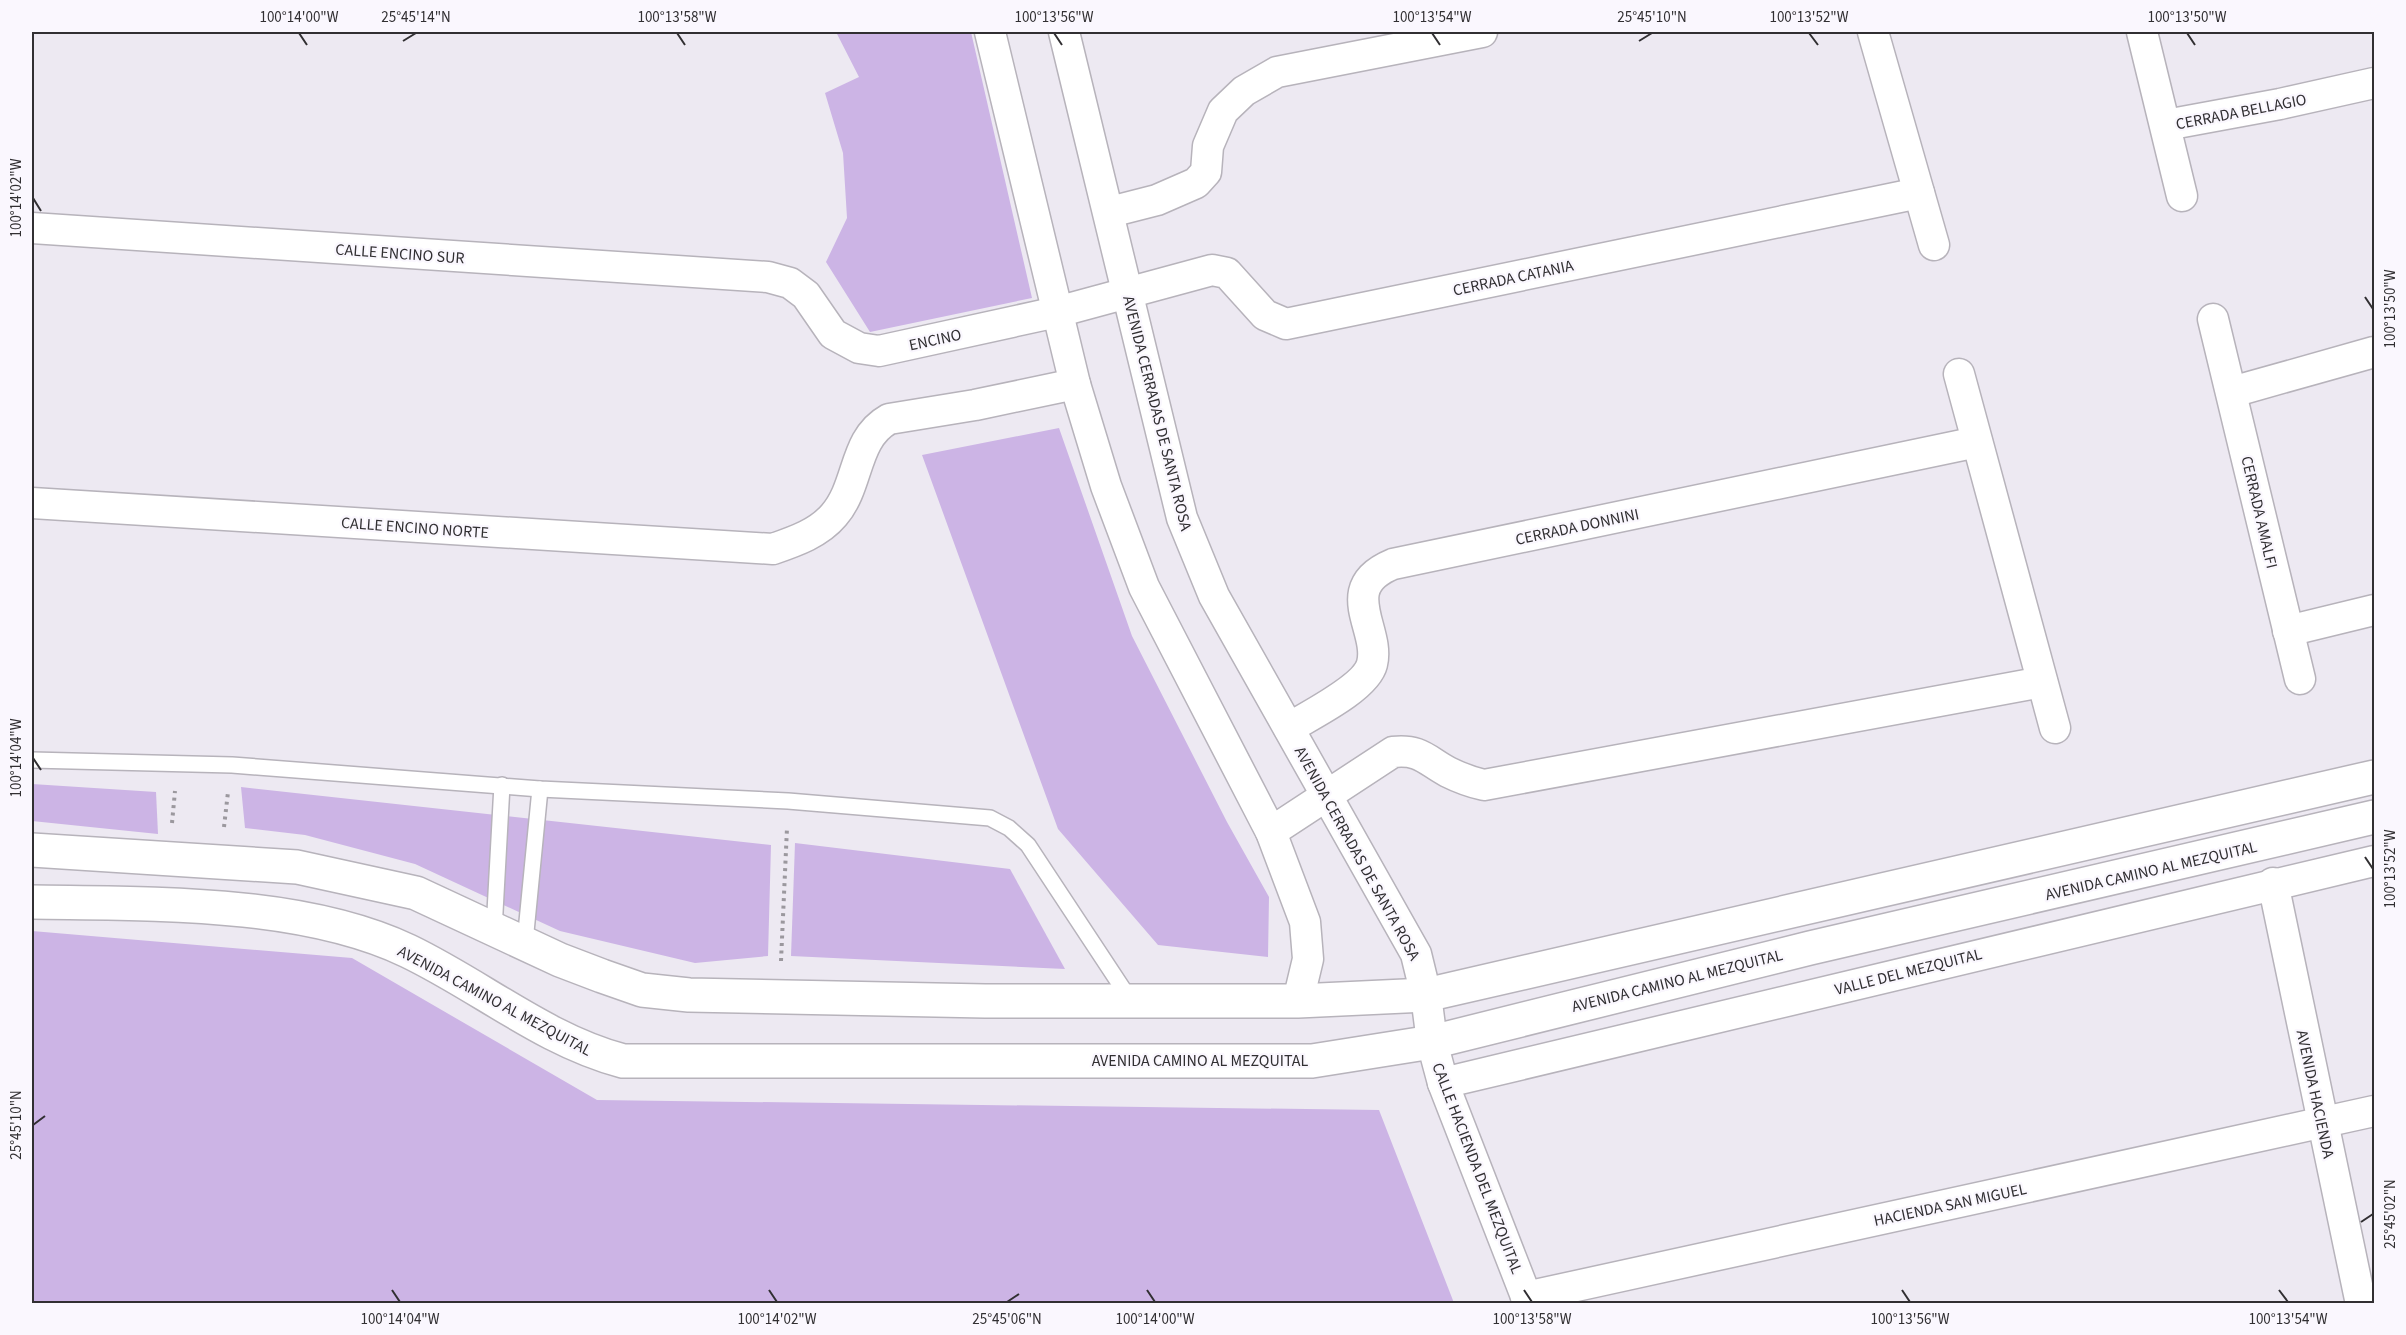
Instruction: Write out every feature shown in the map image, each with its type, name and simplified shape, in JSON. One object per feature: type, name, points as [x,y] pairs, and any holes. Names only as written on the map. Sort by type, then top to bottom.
[{"type":"main road","points":[[32,850],[297,867],[416,893],[560,960],[642,990],[689,995],[779,998],[1298,1001],[1426,995],[2374,777]]},
{"type":"main road","name":"AVENIDA CAMINO AL MEZQUITAL","points":[[32,902],[158,904],[255,913],[367,934],[409,952],[500,1005],[591,1053],[623,1061],[1312,1061],[1432,1042],[1810,948],[2374,817]]},
{"type":"street","points":[[990,32],[1075,384],[1106,486],[1144,587],[1271,832],[1305,922],[1308,959],[1298,1001]]},
{"type":"street","name":"AVENIDA CERRADAS DE SANTA ROSA","points":[[1064,32],[1110,212],[1182,518],[1195,554],[1214,596],[1416,954],[1426,995]]},
{"type":"street","points":[[1110,212],[1157,200],[1196,183],[1206,172],[1208,146],[1223,111],[1245,92],[1277,72],[1482,32]]},
{"type":"street","points":[[1873,32],[1934,244]]},
{"type":"street","name":"CERRADA BELLAGIO","points":[[2142,32],[2166,125],[2280,104],[2374,83]]},
{"type":"street","points":[[2166,125],[2182,196]]},
{"type":"street","name":"CERRADA CATANIA","points":[[1128,294],[1212,270],[1227,273],[1265,315],[1286,324],[1919,193]]},
{"type":"street","name":"CALLE ENCINO SUR","points":[[32,228],[768,277]]},
{"type":"street","name":"ENCINO","points":[[768,277],[790,283],[806,295],[832,334],[859,348],[879,351],[1128,294]]},
{"type":"street","name":"CERRADA AMALFI","points":[[2213,319],[2300,680]]},
{"type":"street","points":[[2232,392],[2374,352]]},
{"type":"street","points":[[1959,374],[2055,728]]},
{"type":"street","name":"CALLE ENCINO NORTE","points":[[32,503],[774,549],[820,528],[835,514],[849,491],[864,444],[877,426],[889,419],[975,405],[1075,384]]},
{"type":"street","name":"CERRADA DONNINI","points":[[1289,728],[1364,679],[1372,664],[1372,651],[1364,614],[1363,596],[1371,578],[1382,568],[1977,442]]},
{"type":"street","points":[[2288,631],[2374,610]]},
{"type":"street","points":[[1271,832],[1328,797],[1393,752],[1408,750],[1420,753],[1447,771],[1484,785],[2042,682]]},
{"type":"street","name":"VALLE DEL MEZQUITAL","points":[[1443,1083],[2273,883],[2374,861]]},
{"type":"street","name":"AVENIDA HACIENDA","points":[[2273,883],[2361,1304]]},
{"type":"street","name":"CALLE HACIENDA DEL MEZQUITAL","points":[[1426,995],[1432,1042],[1443,1083],[1528,1300]]},
{"type":"street","name":"HACIENDA SAN MIGUEL","points":[[1528,1300],[2374,1111]]},
{"type":"lane","points":[[32,760],[232,765],[540,789],[788,801],[990,818],[1009,828],[1028,845],[1131,1001]]},
{"type":"lane","points":[[494,930],[502,785]]},
{"type":"lane","points":[[525,942],[540,789]]},
{"type":"path","points":[[169,860],[178,764]]},
{"type":"path","points":[[220,863],[232,765]]},
{"type":"path","points":[[779,998],[788,801]]},
{"type":"shaded area","points":[[836,32],[971,32],[1032,298],[870,332],[826,262],[847,218],[843,153],[825,93],[859,77]]},
{"type":"shaded area","points":[[1059,428],[1132,636],[1227,822],[1269,897],[1268,957],[1158,945],[1058,829],[922,455]]},
{"type":"shaded area","points":[[32,784],[156,792],[158,834],[32,821]]},
{"type":"shaded area","points":[[241,787],[771,845],[768,956],[695,963],[560,931],[415,864],[305,835],[245,828]]},
{"type":"shaded area","points":[[795,843],[1010,869],[1065,969],[791,956]]},
{"type":"shaded area","points":[[32,931],[352,958],[597,1100],[1379,1110],[1454,1303],[32,1303]]}]
